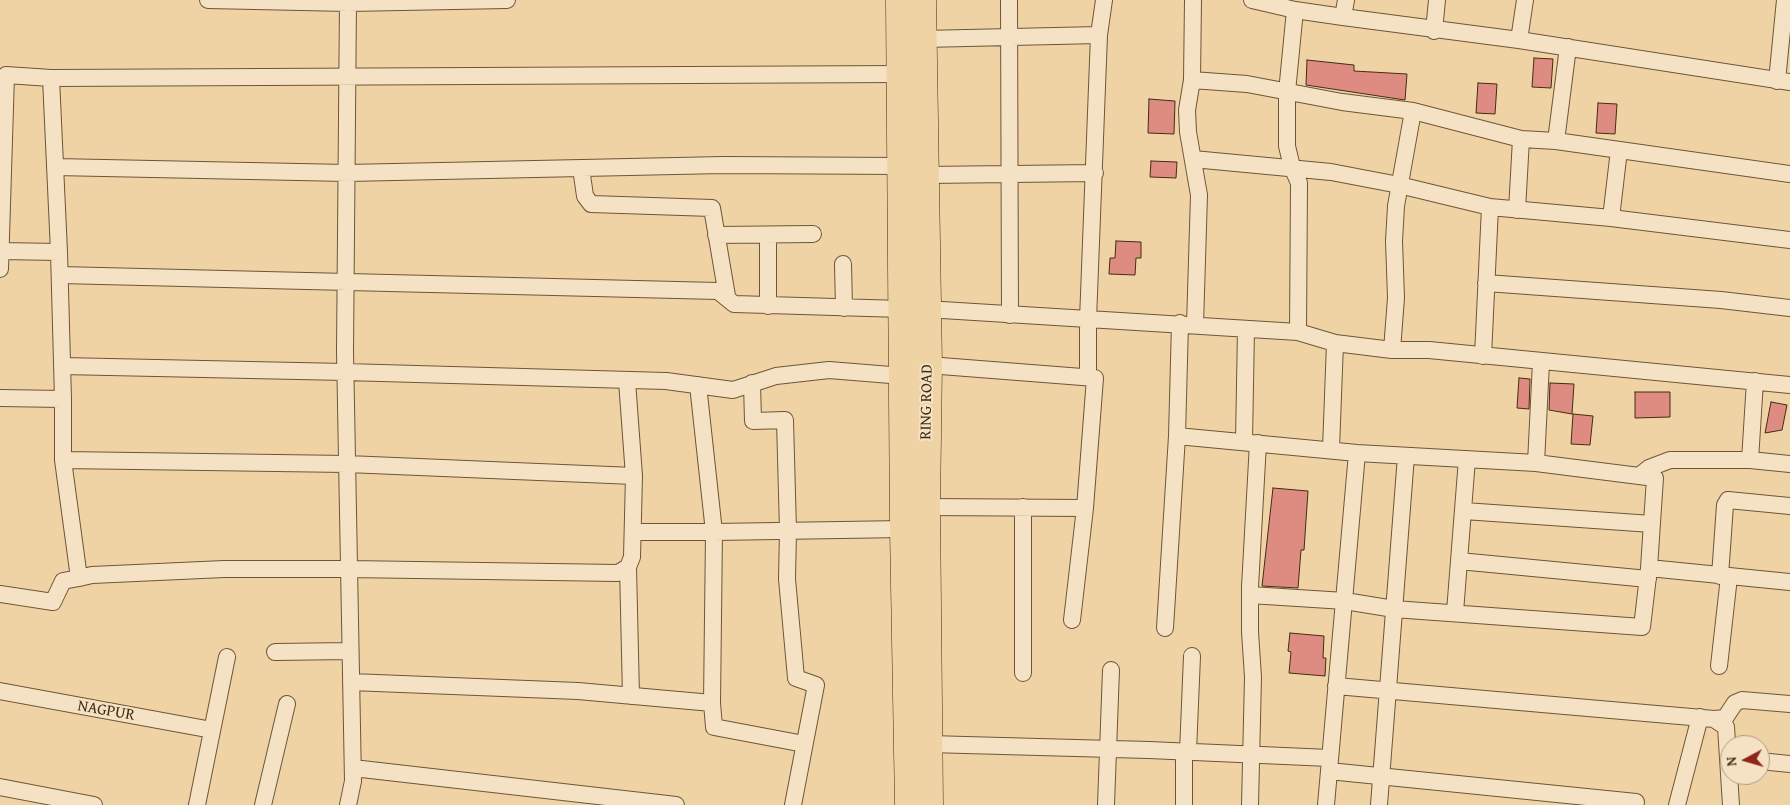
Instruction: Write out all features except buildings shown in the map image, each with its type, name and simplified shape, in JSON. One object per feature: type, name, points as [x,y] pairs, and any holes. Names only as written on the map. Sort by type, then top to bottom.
[{"type":"highway","name":"RING ROAD","points":[[900,0],[900,74],[914,170]]},
{"type":"highway","name":"RING ROAD","points":[[909,805],[903,376],[914,309],[914,170],[923,39],[922,0]]},
{"type":"highway","name":"RING ROAD","points":[[914,309],[928,365],[926,507],[929,805]]},
{"type":"street","points":[[208,0],[348,2],[508,0]]},
{"type":"street","points":[[1009,0],[1010,315]]},
{"type":"street","points":[[1088,377],[1088,320],[1099,35],[1104,0]]},
{"type":"street","points":[[1165,628],[1177,436],[1199,195],[1187,110],[1192,80],[1193,0]]},
{"type":"street","points":[[1252,0],[1343,18],[1568,47],[1784,82],[1785,0]]},
{"type":"street","points":[[1343,18],[1346,0]]},
{"type":"street","points":[[1434,30],[1437,0]]},
{"type":"street","points":[[1519,40],[1525,0]]},
{"type":"street","points":[[348,2],[346,372],[349,651],[353,768],[353,781],[348,805]]},
{"type":"street","points":[[1296,10],[1287,92],[1287,146],[1292,167],[1299,183],[1298,332]]},
{"type":"street","points":[[923,39],[1099,35]]},
{"type":"street","points":[[1556,140],[1568,47]]},
{"type":"street","points":[[0,269],[3,73],[51,78],[900,74]]},
{"type":"street","points":[[51,78],[60,274],[64,460],[79,578]]},
{"type":"street","points":[[1192,80],[1247,84],[1413,111],[1521,139],[1556,140],[1790,174]]},
{"type":"street","points":[[1392,350],[1396,298],[1394,241],[1399,185],[1413,111]]},
{"type":"street","points":[[1517,210],[1521,139]]},
{"type":"street","points":[[1611,218],[1619,150]]},
{"type":"street","points":[[1193,160],[1292,167],[1399,185],[1490,208],[1611,218],[1790,240]]},
{"type":"street","points":[[55,167],[347,173],[723,165],[1010,174],[1095,173]]},
{"type":"street","points":[[582,168],[585,196],[591,204],[712,208],[727,296]]},
{"type":"street","points":[[1483,356],[1490,208]]},
{"type":"street","points":[[716,235],[813,234]]},
{"type":"street","points":[[768,235],[768,306]]},
{"type":"street","points":[[1,251],[59,252]]},
{"type":"street","points":[[843,264],[844,308]]},
{"type":"street","points":[[60,274],[718,291],[727,296],[734,304],[914,309],[1298,332],[1335,343],[1392,350],[1483,356],[1790,385]]},
{"type":"street","points":[[1486,284],[1721,300],[1790,308]]},
{"type":"street","points":[[1246,329],[1251,442],[1250,595],[1253,677],[1250,805]]},
{"type":"street","points":[[1331,449],[1335,343]]},
{"type":"street","points":[[1536,463],[1541,362]]},
{"type":"street","points":[[928,365],[1095,378],[1085,508],[1072,620]]},
{"type":"street","points":[[62,366],[346,372],[627,381],[698,385],[733,390],[776,376],[829,370],[903,376]]},
{"type":"street","points":[[627,381],[634,476],[632,557],[628,568],[631,696]]},
{"type":"street","points":[[1750,460],[1755,381]]},
{"type":"street","points":[[752,383],[753,421],[785,420],[788,532],[787,579],[796,678],[816,685],[793,805]]},
{"type":"street","points":[[698,385],[714,532],[712,703],[714,727],[804,744]]},
{"type":"street","points":[[0,398],[63,400]]},
{"type":"street","points":[[1177,436],[1358,453],[1536,463],[1655,478],[1649,573],[1642,627],[1394,609],[1345,601],[1250,595]]},
{"type":"street","points":[[1326,805],[1358,453]]},
{"type":"street","points":[[1379,805],[1406,456]]},
{"type":"street","points":[[64,460],[347,464],[634,476]]},
{"type":"street","points":[[1455,612],[1467,460]]},
{"type":"street","points":[[1639,476],[1649,468],[1670,460],[1750,460],[1790,464]]},
{"type":"street","points":[[1719,666],[1725,576],[1725,506],[1728,500],[1790,506]]},
{"type":"street","points":[[926,507],[1085,508]]},
{"type":"street","points":[[1023,507],[1023,673]]},
{"type":"street","points":[[1464,511],[1652,524]]},
{"type":"street","points":[[633,532],[788,532],[904,529]]},
{"type":"street","points":[[1459,561],[1649,573],[1790,579]]},
{"type":"street","points":[[0,594],[53,602],[63,581],[92,575],[224,569],[618,573],[628,568]]},
{"type":"street","points":[[275,652],[349,651]]},
{"type":"street","points":[[1184,805],[1192,656]]},
{"type":"street","points":[[197,805],[227,657]]},
{"type":"street","points":[[1106,805],[1111,670]]},
{"type":"street","points":[[351,682],[578,691],[712,703]]},
{"type":"street","points":[[1336,686],[1707,718],[1725,718],[1735,703],[1742,700],[1790,704]]},
{"type":"street","name":"NAGPUR","points":[[0,691],[212,730]]},
{"type":"street","points":[[263,805],[287,704]]},
{"type":"street","points":[[1707,718],[1726,727],[1727,735]]},
{"type":"street","points":[[1677,805],[1707,718]]},
{"type":"street","points":[[929,744],[1250,755],[1329,764],[1381,775],[1570,801],[1636,802]]},
{"type":"street","points":[[1770,762],[1790,764]]},
{"type":"street","points":[[353,768],[676,805]]},
{"type":"street","points":[[1730,785],[1731,805]]},
{"type":"street","points":[[0,787],[94,805]]}]
